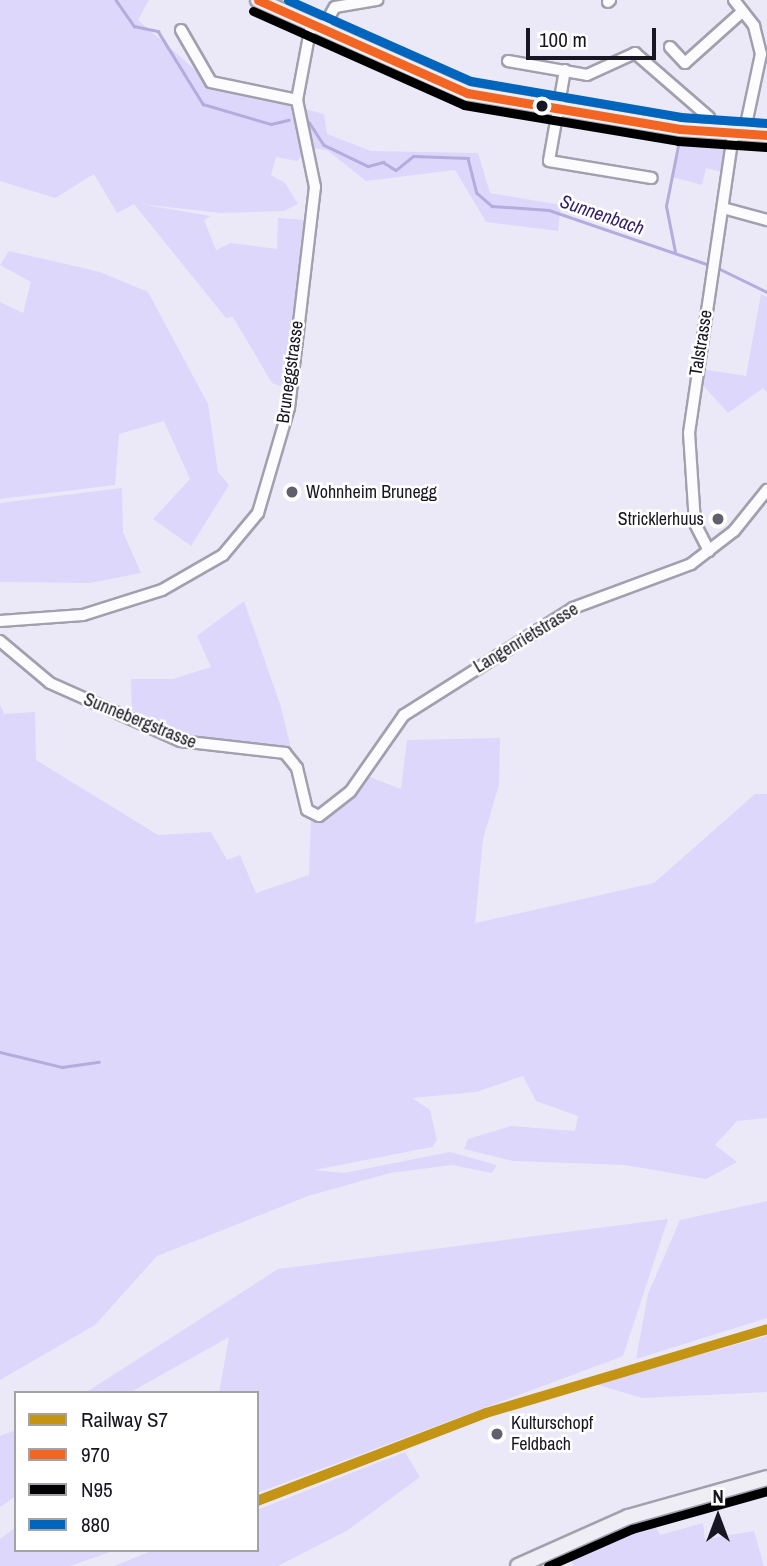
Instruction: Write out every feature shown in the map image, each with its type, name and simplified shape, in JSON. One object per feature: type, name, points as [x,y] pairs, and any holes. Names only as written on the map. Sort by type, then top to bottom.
[{"type":"main road","points":[[258,0],[453,89],[558,109],[738,134],[767,135]]},
{"type":"main road","points":[[518,1566],[628,1517],[767,1478]]},
{"type":"street","points":[[316,27],[335,8],[377,0]]},
{"type":"street","name":"Talstrasse","points":[[709,551],[695,523],[688,451],[723,208],[738,134],[761,54],[754,26],[734,0]]},
{"type":"street","points":[[670,47],[685,63],[742,12]]},
{"type":"street","name":"Bruneggstrasse","points":[[0,621],[83,614],[162,590],[225,553],[258,513],[289,408],[315,187],[297,100],[316,27]]},
{"type":"street","points":[[181,30],[211,82],[297,100]]},
{"type":"street","points":[[508,61],[587,75],[635,52],[709,117]]},
{"type":"street","points":[[565,71],[549,161],[652,178]]},
{"type":"street","points":[[723,208],[767,220]]},
{"type":"street","name":"Langenrietstrasse","points":[[293,761],[311,814],[326,814],[341,802],[386,733],[409,711],[566,611],[681,570],[709,551],[767,491]]},
{"type":"street","name":"Sunnebergstrasse","points":[[0,641],[50,683],[180,741],[275,750],[293,761]]},
{"type":"shaded area","points":[[0,0],[149,0],[138,20],[200,74],[297,94],[307,150],[297,161],[276,157],[271,175],[285,183],[298,204],[284,211],[221,213],[140,204],[211,216],[204,220],[216,250],[231,243],[277,249],[278,218],[304,220],[286,388],[272,383],[233,317],[226,318],[134,204],[117,213],[94,174],[55,198],[0,181]]},
{"type":"shaded area","points":[[301,108],[324,114],[327,134],[371,151],[478,153],[490,193],[561,205],[558,231],[486,222],[455,170],[366,181],[327,150],[311,148]]},
{"type":"shaded area","points":[[684,135],[722,139],[726,173],[706,168],[702,185],[672,177]]},
{"type":"shaded area","points":[[9,251],[100,272],[148,292],[208,404],[218,472],[229,485],[191,546],[153,519],[190,479],[164,421],[119,434],[115,485],[0,499],[0,302],[23,313],[31,282],[0,265]]},
{"type":"shaded area","points":[[761,294],[767,297],[767,393],[763,388],[728,413],[700,382],[701,369],[746,376]]},
{"type":"shaded area","points":[[122,488],[123,532],[141,573],[90,583],[0,582],[0,503]]},
{"type":"shaded area","points":[[244,601],[281,707],[294,761],[214,749],[132,719],[131,679],[173,679],[211,667],[197,636]]},
{"type":"shaded area","points":[[0,704],[4,714],[35,712],[36,760],[158,835],[211,832],[227,860],[240,855],[256,893],[309,875],[311,814],[319,816],[362,774],[401,789],[407,740],[500,738],[499,785],[483,839],[475,923],[654,883],[755,794],[767,794],[767,1118],[737,1121],[715,1145],[737,1162],[706,1179],[625,1165],[513,1161],[464,1149],[468,1139],[511,1126],[575,1131],[578,1116],[536,1101],[523,1076],[476,1092],[412,1098],[430,1110],[437,1140],[432,1147],[314,1170],[344,1173],[450,1152],[497,1165],[492,1173],[452,1165],[390,1173],[308,1196],[157,1256],[95,1325],[0,1380]]},
{"type":"shaded area","points":[[767,1201],[767,1318],[636,1359],[648,1294],[680,1220]]},
{"type":"shaded area","points":[[668,1219],[623,1356],[259,1492],[259,1391],[219,1391],[229,1337],[133,1391],[88,1391],[278,1269]]},
{"type":"shaded area","points":[[767,1336],[767,1392],[642,1398],[595,1384]]},
{"type":"shaded area","points":[[14,1431],[14,1497],[0,1507],[0,1436]]},
{"type":"shaded area","points":[[405,1452],[420,1477],[348,1530],[278,1566],[114,1566],[149,1552],[259,1552],[259,1509]]},
{"type":"shaded area","points":[[654,1523],[660,1535],[703,1523],[705,1539],[754,1531],[764,1566],[573,1566],[570,1555]]},
{"type":"shaded area","points":[[14,1528],[14,1552],[110,1552],[70,1566],[0,1566],[0,1539]]},
{"type":"waterway","name":"Sunnenbach","points":[[116,0],[134,26],[158,31],[203,104],[271,124],[289,120]]},
{"type":"waterway","name":"Sunnenbach","points":[[309,122],[324,145],[368,166],[383,162],[396,170],[413,156],[468,158],[477,193],[492,206],[549,210],[710,265]]},
{"type":"waterway","points":[[675,252],[666,206],[678,146]]},
{"type":"waterway","name":"Sunnenbach","points":[[716,267],[767,292]]},
{"type":"waterway","points":[[0,1052],[62,1067],[99,1062]]},
{"type":"rail line","name":"S7","points":[[259,1500],[486,1413],[767,1329]]},
{"type":"transit line","name":"970","points":[[258,0],[467,93],[680,129],[767,135]]},
{"type":"transit line","name":"880","points":[[288,0],[471,81],[681,117],[767,123]]},
{"type":"transit line","name":"N95","points":[[253,11],[464,105],[678,141],[766,147]]},
{"type":"transit line","name":"N95","points":[[548,1566],[632,1529],[767,1491]]},
{"type":"place","name":"Wohnheim Brunegg","points":[[292,492]]},
{"type":"place","name":"Stricklerhuus","points":[[718,519]]},
{"type":"place","name":"Kulturschopf Feldbach","points":[[497,1434]]}]
